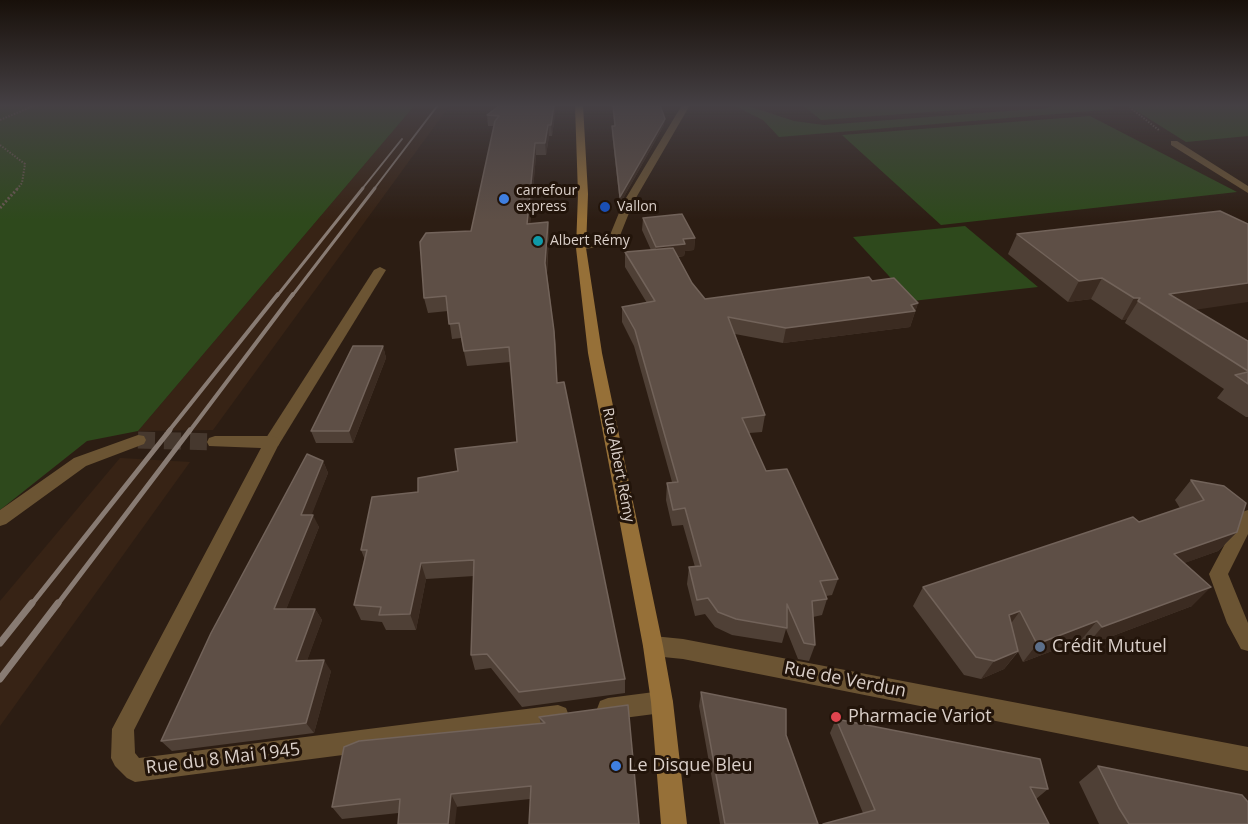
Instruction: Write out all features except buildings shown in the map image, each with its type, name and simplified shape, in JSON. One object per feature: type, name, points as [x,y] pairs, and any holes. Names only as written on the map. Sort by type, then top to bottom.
[{"type":"main road","name":"Rue Albert Rémy","points":[[581,143],[583,194],[581,248],[595,353],[653,646],[662,702],[674,824]]},
{"type":"street","points":[[581,248],[609,243],[615,236],[628,203],[663,143]]},
{"type":"street","points":[[1175,143],[1248,190]]},
{"type":"street","points":[[214,442],[272,442],[380,270]]},
{"type":"street","points":[[0,519],[80,462],[138,440]]},
{"type":"street","name":"Rue du 8 Mai 1945","points":[[272,442],[123,729],[123,758],[135,770],[662,702]]},
{"type":"street","points":[[1248,517],[1218,574],[1234,617],[1248,642]]},
{"type":"street","name":"Rue de Verdun","points":[[653,646],[695,651],[1248,759]]},
{"type":"path","points":[[0,145],[25,164],[22,183],[0,208]]},
{"type":"shaded area","points":[[382,143],[422,143],[213,430],[138,431]]},
{"type":"shaded area","points":[[120,458],[190,462],[0,726],[0,601]]},
{"type":"green space","points":[[0,143],[382,143],[138,431],[87,441],[0,510]]},
{"type":"green space","points":[[851,143],[1143,143],[1237,192],[941,225]]},
{"type":"green space","points":[[965,226],[1038,287],[912,301],[853,237]]},
{"type":"tunnel","points":[[138,440],[215,442]]},
{"type":"railway","points":[[362,189],[398,143]]},
{"type":"railway","points":[[374,189],[409,143]]},
{"type":"railway","points":[[277,296],[363,188]]},
{"type":"railway","points":[[292,296],[375,188]]},
{"type":"railway","points":[[168,432],[278,294]]},
{"type":"railway","points":[[189,432],[293,294]]},
{"type":"railway","points":[[31,605],[170,430]]},
{"type":"railway","points":[[57,605],[190,430]]},
{"type":"railway","points":[[0,643],[32,603]]},
{"type":"railway","points":[[0,679],[58,603]]},
{"type":"place","name":"carrefour express","points":[[504,199]]},
{"type":"place","name":"Vallon","points":[[605,207]]},
{"type":"place","name":"Albert Rémy","points":[[538,241]]},
{"type":"place","name":"Crédit Mutuel","points":[[1040,647]]},
{"type":"place","name":"Pharmacie Variot","points":[[836,717]]},
{"type":"place","name":"Le Disque Bleu","points":[[616,766]]}]
